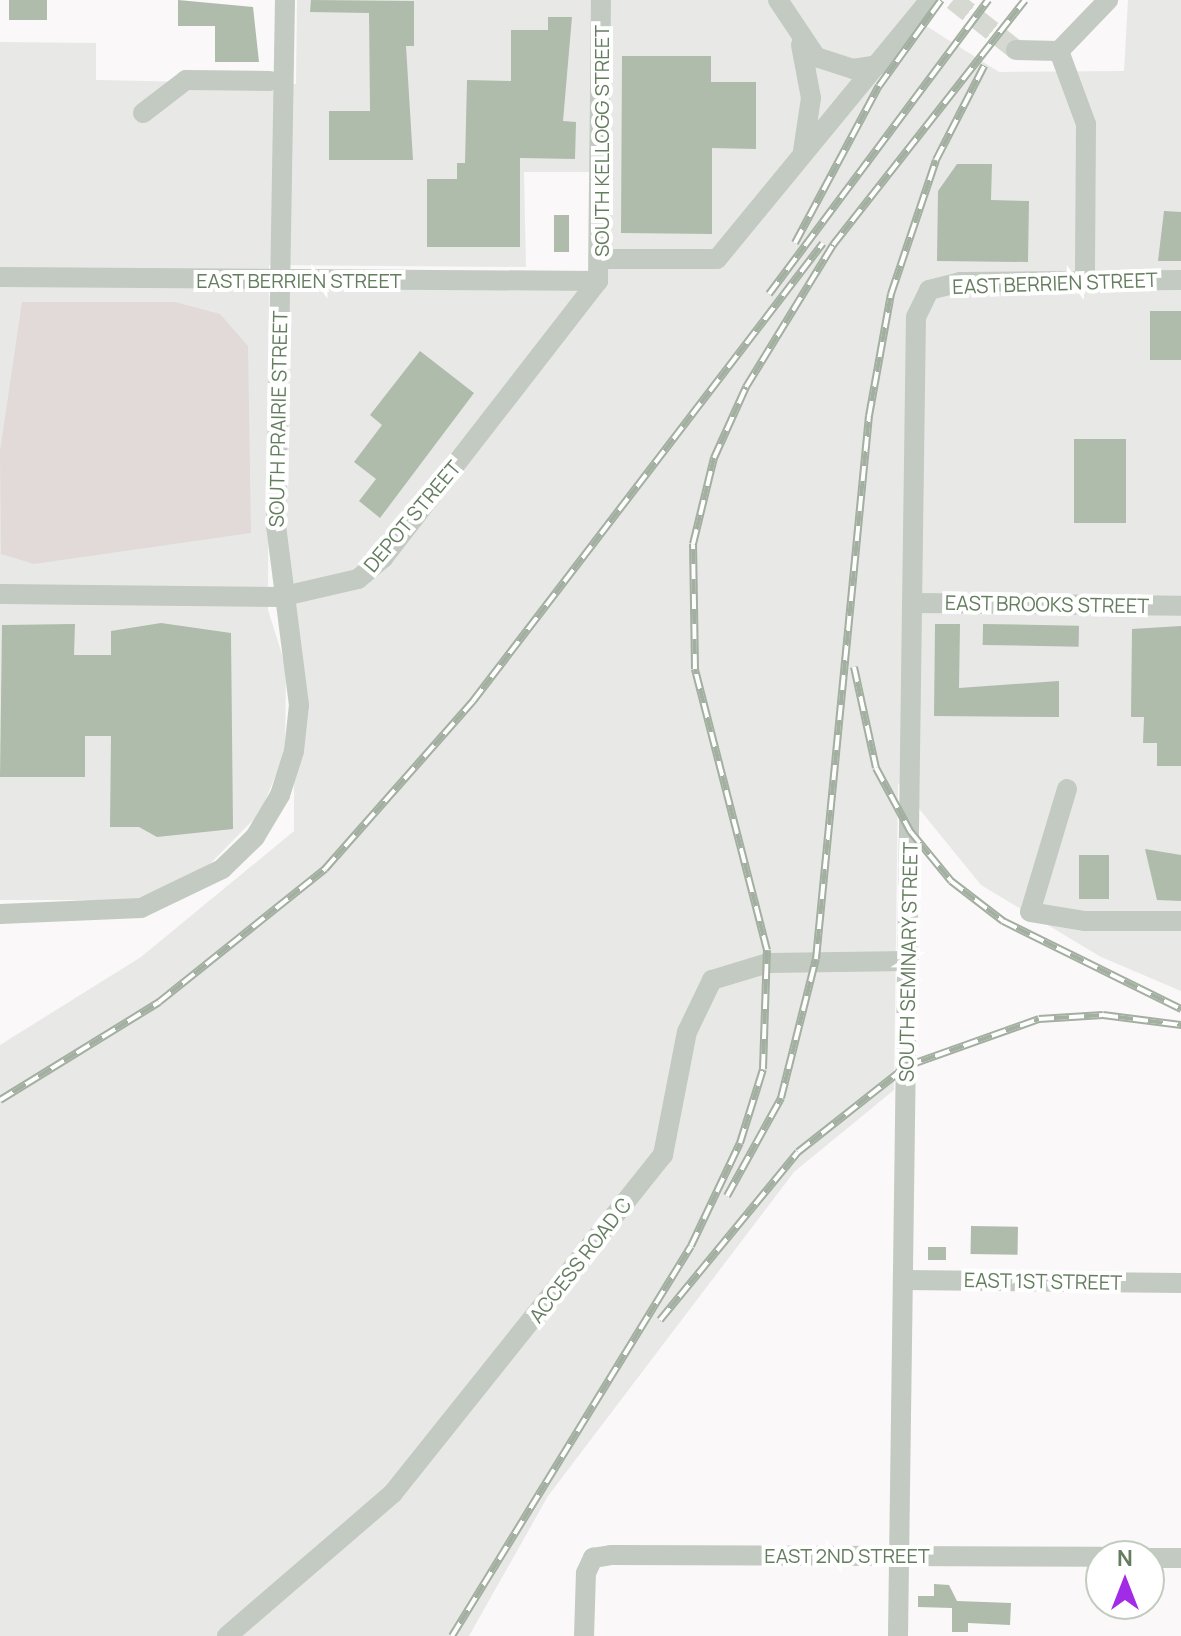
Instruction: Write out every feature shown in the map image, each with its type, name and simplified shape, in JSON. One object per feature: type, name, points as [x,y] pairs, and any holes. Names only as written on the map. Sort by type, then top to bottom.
[{"type":"street","name":"SOUTH PRAIRIE STREET","points":[[0,914],[141,908],[222,869],[255,837],[280,795],[299,705],[280,597],[280,281],[285,0]]},
{"type":"street","name":"SOUTH KELLOGG STREET","points":[[598,281],[602,259],[601,0]]},
{"type":"street","points":[[778,0],[799,41],[811,98],[802,156]]},
{"type":"street","points":[[602,259],[717,259],[930,0]]},
{"type":"street","points":[[1016,50],[1059,51],[1108,0]]},
{"type":"street","points":[[799,41],[835,66],[879,65]]},
{"type":"street","points":[[1059,51],[1086,124],[1085,279]]},
{"type":"street","points":[[143,113],[186,80],[270,81]]},
{"type":"street","name":"EAST BERRIEN STREET","points":[[0,277],[598,281]]},
{"type":"street","name":"EAST BERRIEN STREET","points":[[929,290],[960,282],[1181,280]]},
{"type":"street","name":"DEPOT STREET","points":[[0,594],[280,597],[358,579],[383,558],[598,281]]},
{"type":"street","name":"SOUTH SEMINARY STREET","points":[[898,1636],[916,317],[929,290]]},
{"type":"street","name":"EAST BROOKS STREET","points":[[914,603],[1181,606]]},
{"type":"street","points":[[1067,789],[1030,912],[1085,921],[1181,921]]},
{"type":"street","name":"ACCESS ROAD C","points":[[227,1636],[393,1493],[663,1155],[687,1032],[712,980],[768,963],[909,961]]},
{"type":"street","name":"EAST 1ST STREET","points":[[905,1280],[1181,1283]]},
{"type":"street","name":"EAST 2ND STREET","points":[[584,1636],[586,1573],[593,1558],[1085,1557]]},
{"type":"shaded area","points":[[297,0],[918,0],[909,15],[999,72],[1124,71],[1128,0],[1181,0],[1181,991],[1101,957],[981,885],[898,783],[894,1090],[794,1172],[548,1496],[469,1636],[0,1636],[0,1045],[141,957],[294,831],[294,751],[280,597],[280,281],[598,281],[601,172],[524,172],[526,267],[269,265],[268,610],[286,667],[285,753],[260,813],[206,868],[133,900],[0,900],[0,42],[96,43],[96,80],[296,84]]},
{"type":"shaded area","points":[[22,302],[175,302],[220,314],[248,346],[251,533],[34,564],[1,554],[0,451]]},
{"type":"building","points":[[9,0],[47,0],[47,20],[9,20]]},
{"type":"building","points":[[178,0],[253,7],[259,62],[215,62],[215,26],[178,26]]},
{"type":"building","points":[[311,0],[414,1],[414,46],[406,46],[413,160],[329,160],[329,111],[370,111],[369,13],[310,12]]},
{"type":"building","points":[[548,17],[572,17],[563,121],[576,122],[575,159],[520,158],[520,247],[427,247],[427,179],[457,179],[457,163],[465,163],[467,80],[511,81],[511,30],[548,30]]},
{"type":"building","points":[[622,56],[711,56],[711,82],[756,82],[756,149],[712,148],[712,234],[621,233]]},
{"type":"building","points":[[957,164],[992,164],[991,200],[1029,201],[1028,262],[937,261],[938,191]]},
{"type":"building","points":[[1164,211],[1181,212],[1181,261],[1158,261]]},
{"type":"building","points":[[554,215],[569,215],[569,252],[554,252]]},
{"type":"building","points":[[1150,311],[1181,311],[1181,360],[1150,360]]},
{"type":"building","points":[[420,351],[474,393],[380,518],[359,501],[376,479],[354,462],[382,425],[370,415]]},
{"type":"building","points":[[1074,439],[1126,439],[1126,523],[1074,523]]},
{"type":"building","points":[[161,623],[231,633],[233,829],[157,837],[139,827],[110,827],[111,736],[85,736],[85,777],[0,777],[2,625],[75,624],[74,655],[111,655],[111,631]]},
{"type":"building","points":[[935,624],[960,624],[959,688],[1059,681],[1059,717],[934,716]]},
{"type":"building","points":[[983,624],[1079,626],[1079,647],[983,645]]},
{"type":"building","points":[[1181,626],[1181,766],[1157,766],[1157,743],[1143,743],[1144,717],[1131,717],[1132,629]]},
{"type":"building","points":[[1145,849],[1181,855],[1181,901],[1157,900]]},
{"type":"building","points":[[1079,855],[1109,855],[1109,899],[1079,899]]},
{"type":"building","points":[[971,1226],[1018,1227],[1018,1255],[971,1254]]},
{"type":"building","points":[[928,1247],[946,1247],[946,1260],[928,1260]]},
{"type":"building","points":[[934,1584],[949,1585],[957,1601],[1011,1603],[1010,1625],[968,1623],[968,1632],[952,1632],[952,1608],[918,1607],[918,1596],[934,1596]]},
{"type":"tunnel","points":[[953,0],[1016,50]]},
{"type":"railway","points":[[795,243],[879,86],[941,0]]},
{"type":"railway","points":[[769,294],[988,0]]},
{"type":"railway","points":[[452,1636],[691,1246],[740,1143],[763,1069],[767,950],[695,669],[693,544],[714,458],[746,387],[833,245],[1025,0]]},
{"type":"railway","points":[[727,1196],[781,1098],[816,959],[869,416],[891,294],[936,160],[984,66]]},
{"type":"railway","points":[[0,1100],[159,1002],[325,869],[473,701],[823,243]]},
{"type":"railway","points":[[854,667],[876,768],[910,831],[951,881],[1003,921],[1181,1009]]},
{"type":"railway","points":[[660,1320],[798,1152],[907,1066],[1039,1019],[1103,1015],[1181,1025]]}]
